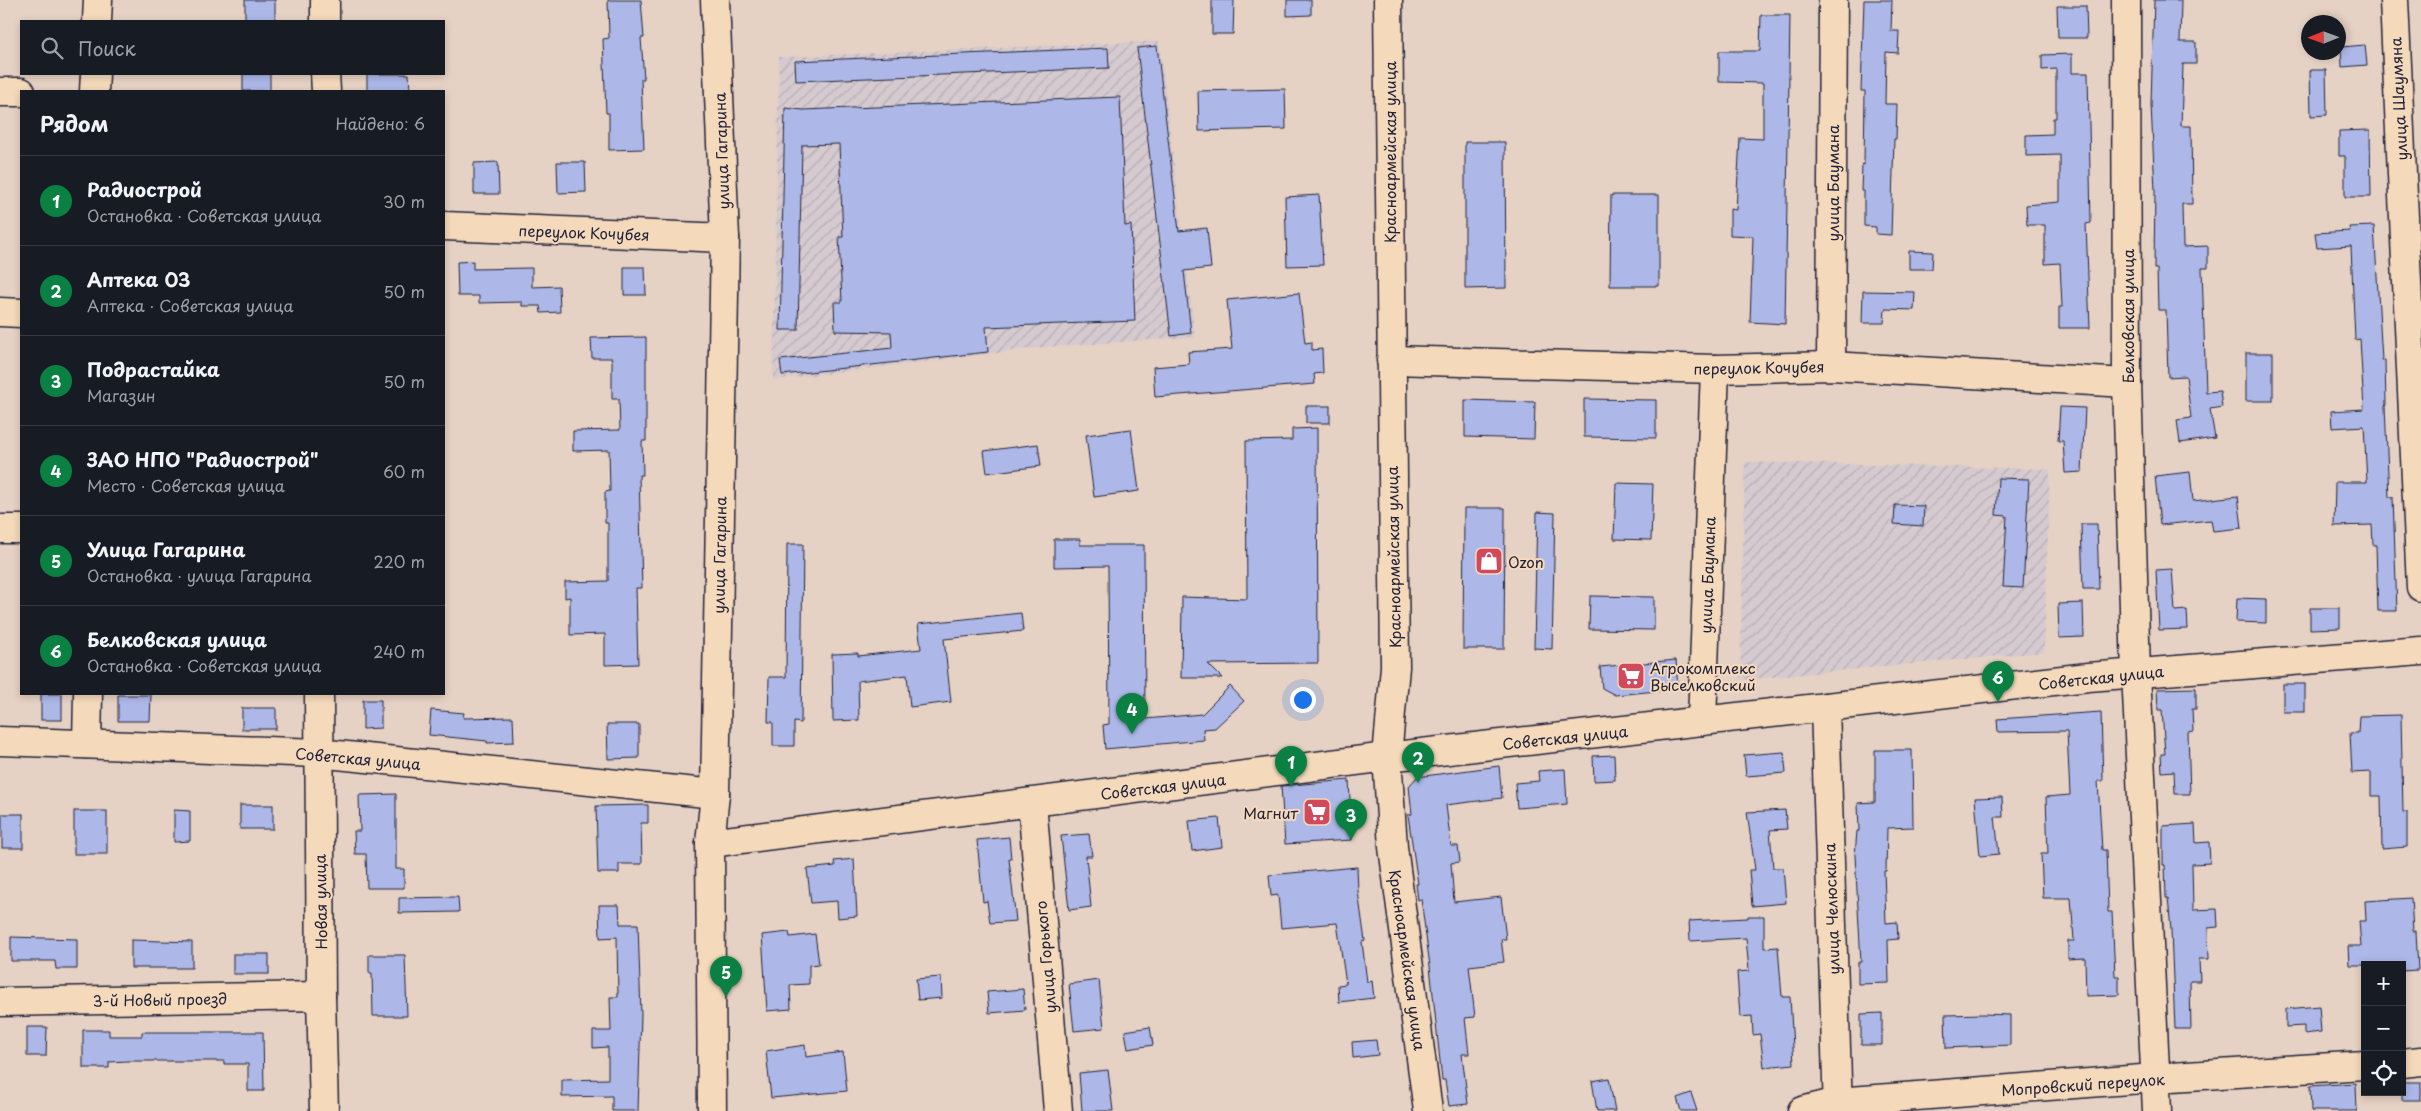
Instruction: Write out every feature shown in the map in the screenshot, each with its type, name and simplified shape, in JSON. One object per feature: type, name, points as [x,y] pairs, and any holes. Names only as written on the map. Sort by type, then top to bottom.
[{"type":"street","points":[[97,20],[98,0]]},
{"type":"street","points":[[325,0],[325,20]]},
{"type":"street","name":"улица Гагарина","points":[[712,1111],[710,843],[715,794],[725,238],[715,0]]},
{"type":"street","name":"Красноармейская улица","points":[[1388,0],[1395,667],[1387,757],[1393,847],[1428,1111]]},
{"type":"street","name":"улица Баумана","points":[[1832,366],[1833,0]]},
{"type":"street","name":"Белковская улица","points":[[2126,0],[2127,383],[2136,672],[2157,1111]]},
{"type":"street","name":"улица Шаумяна","points":[[2394,0],[2421,587]]},
{"type":"street","points":[[94,90],[95,75]]},
{"type":"street","points":[[326,75],[326,90]]},
{"type":"street","points":[[0,92],[20,92]]},
{"type":"street","name":"переулок Кочубея","points":[[445,226],[725,238]]},
{"type":"street","points":[[0,312],[20,313]]},
{"type":"street","name":"переулок Кочубея","points":[[1391,360],[1715,368],[1832,366],[2127,383]]},
{"type":"street","name":"улица Баумана","points":[[1702,721],[1715,368]]},
{"type":"street","points":[[0,529],[20,529]]},
{"type":"street","name":"Советская улица","points":[[710,843],[1387,757],[2136,672],[2421,652]]},
{"type":"street","points":[[88,695],[88,744]]},
{"type":"street","name":"Новая улица","points":[[318,695],[324,1111]]},
{"type":"street","name":"улица Челюскина","points":[[1825,707],[1838,1106]]},
{"type":"street","name":"Советская улица","points":[[0,741],[318,753],[715,794]]},
{"type":"street","name":"улица Горького","points":[[1032,803],[1058,1111]]},
{"type":"street","name":"3-й Новый проезд","points":[[0,1002],[321,996]]},
{"type":"street","points":[[2406,1063],[2421,1062]]},
{"type":"street","name":"Мопровский переулок","points":[[1802,1111],[1838,1106],[2155,1078],[2361,1065]]},
{"type":"shaded area","points":[[1159,41],[1195,337],[1046,347],[773,380],[779,57]]},
{"type":"shaded area","points":[[1745,462],[2050,469],[2044,652],[1740,680]]},
{"type":"building","points":[[245,0],[275,0],[275,20],[245,20]]},
{"type":"building","points":[[608,0],[641,0],[644,38],[641,38],[644,79],[641,79],[644,149],[609,150],[609,113],[606,113],[603,39],[609,38]]},
{"type":"building","points":[[1212,0],[1234,0],[1233,34],[1212,34]]},
{"type":"building","points":[[1287,0],[1311,0],[1311,15],[1287,16]]},
{"type":"building","points":[[1864,0],[1892,0],[1891,31],[1899,31],[1898,53],[1886,52],[1885,104],[1897,104],[1891,235],[1876,234],[1876,227],[1864,226],[1864,191],[1861,191],[1862,164],[1864,165],[1865,91],[1861,91]]},
{"type":"building","points":[[2154,0],[2181,0],[2180,42],[2196,42],[2196,64],[2183,64],[2181,126],[2191,126],[2192,204],[2182,204],[2183,247],[2208,246],[2208,268],[2202,268],[2206,392],[2220,391],[2222,407],[2210,409],[2215,438],[2180,443],[2177,420],[2191,418],[2186,376],[2168,377],[2166,310],[2158,310],[2157,269],[2154,269],[2155,191],[2151,104]]},
{"type":"building","points":[[2057,6],[2086,6],[2087,38],[2058,38]]},
{"type":"building","points":[[1761,15],[1790,15],[1785,324],[1750,322],[1753,236],[1730,235],[1730,209],[1736,210],[1740,138],[1763,139],[1763,83],[1719,82],[1719,51],[1760,51]]},
{"type":"building","points":[[2365,45],[2367,65],[2342,67],[2342,60],[2346,60],[2346,47]]},
{"type":"building","points":[[1157,46],[1179,231],[1207,228],[1211,268],[1184,271],[1191,333],[1171,336],[1137,48]]},
{"type":"building","points":[[1108,48],[1109,68],[796,81],[795,61]]},
{"type":"building","points":[[2072,54],[2072,73],[2088,73],[2091,223],[2086,224],[2090,328],[2059,328],[2059,307],[2062,307],[2060,263],[2045,264],[2045,225],[2027,225],[2026,205],[2060,202],[2060,155],[2026,156],[2026,135],[2053,134],[2053,118],[2056,118],[2056,69],[2042,70],[2042,55]]},
{"type":"building","points":[[2310,70],[2326,70],[2327,115],[2311,116]]},
{"type":"building","points":[[243,75],[270,75],[270,90],[243,90]]},
{"type":"building","points":[[367,75],[409,75],[410,90],[367,90]]},
{"type":"building","points":[[1285,89],[1286,129],[1199,131],[1198,91]]},
{"type":"building","points":[[1120,97],[1125,226],[1131,225],[1135,321],[986,327],[988,352],[782,375],[780,360],[892,348],[891,332],[835,331],[834,302],[842,302],[839,237],[843,237],[839,144],[802,145],[798,330],[780,330],[785,108],[803,110]]},
{"type":"building","points":[[2370,130],[2371,197],[2345,197],[2345,156],[2339,156],[2339,131]]},
{"type":"building","points":[[1465,142],[1505,142],[1506,288],[1465,289]]},
{"type":"building","points":[[498,162],[499,194],[474,194],[474,163]]},
{"type":"building","points":[[557,162],[585,162],[586,192],[558,193]]},
{"type":"building","points":[[1319,195],[1323,265],[1287,266],[1285,197]]},
{"type":"building","points":[[1611,195],[1659,195],[1659,286],[1610,286]]},
{"type":"building","points":[[2374,226],[2382,360],[2385,360],[2389,497],[2393,497],[2397,611],[2378,611],[2376,545],[2373,545],[2372,525],[2334,526],[2335,482],[2367,482],[2364,426],[2332,428],[2331,411],[2364,409],[2360,339],[2355,340],[2351,246],[2317,248],[2315,233],[2350,231],[2349,227]]},
{"type":"building","points":[[1909,251],[1933,252],[1932,269],[1909,269]]},
{"type":"building","points":[[473,261],[473,269],[532,268],[532,287],[559,286],[560,312],[541,313],[540,306],[522,306],[522,302],[479,303],[479,296],[458,296],[457,262]]},
{"type":"building","points":[[624,267],[645,267],[646,295],[624,295]]},
{"type":"building","points":[[1863,291],[1915,292],[1914,310],[1885,309],[1884,323],[1862,323]]},
{"type":"building","points":[[1299,293],[1305,343],[1312,342],[1312,350],[1322,349],[1323,373],[1314,374],[1315,384],[1155,397],[1153,367],[1189,364],[1188,352],[1232,349],[1227,300]]},
{"type":"building","points":[[646,337],[646,441],[642,441],[643,475],[639,475],[642,588],[636,588],[638,664],[605,665],[605,634],[570,635],[570,597],[565,598],[565,582],[608,581],[608,523],[605,523],[605,492],[610,491],[609,450],[573,451],[573,431],[620,430],[619,399],[612,399],[612,358],[592,358],[591,338]]},
{"type":"building","points":[[2246,353],[2273,353],[2273,401],[2246,401]]},
{"type":"building","points":[[1584,399],[1656,400],[1656,438],[1584,437]]},
{"type":"building","points":[[1465,400],[1535,402],[1534,439],[1465,437]]},
{"type":"building","points":[[1306,406],[1330,406],[1330,423],[1306,423]]},
{"type":"building","points":[[2060,407],[2085,408],[2082,472],[2065,473],[2063,441],[2058,441]]},
{"type":"building","points":[[1317,428],[1318,663],[1208,664],[1222,678],[1181,678],[1182,597],[1247,599],[1246,441],[1292,440],[1292,429]]},
{"type":"building","points":[[1131,429],[1139,491],[1094,497],[1086,435]]},
{"type":"building","points":[[1038,444],[1041,466],[987,473],[984,451]]},
{"type":"building","points":[[2190,472],[2193,501],[2238,496],[2242,528],[2213,531],[2211,520],[2160,525],[2155,476]]},
{"type":"building","points":[[1998,478],[2029,479],[2023,588],[2003,587],[2007,516],[1996,515]]},
{"type":"building","points":[[1616,483],[1653,484],[1651,540],[1614,539]]},
{"type":"building","points":[[1895,505],[1924,506],[1923,526],[1894,524]]},
{"type":"building","points":[[1464,508],[1505,508],[1504,649],[1463,649]]},
{"type":"building","points":[[1537,512],[1555,513],[1552,649],[1534,648]]},
{"type":"building","points":[[2081,524],[2097,524],[2099,589],[2083,589]]},
{"type":"building","points":[[1054,539],[1080,539],[1080,545],[1144,545],[1145,719],[1202,714],[1230,686],[1244,701],[1215,728],[1203,729],[1204,740],[1105,749],[1103,725],[1109,724],[1108,566],[1054,567]]},
{"type":"building","points":[[787,544],[803,544],[801,723],[794,722],[794,746],[773,746],[773,722],[768,722],[769,677],[786,677]]},
{"type":"building","points":[[2172,569],[2175,611],[2187,610],[2188,629],[2159,630],[2156,570]]},
{"type":"building","points":[[1590,596],[1654,597],[1654,630],[1589,629]]},
{"type":"building","points":[[2237,598],[2266,599],[2266,623],[2236,622]]},
{"type":"building","points":[[2083,603],[2084,637],[2059,638],[2058,604]]},
{"type":"building","points":[[2310,608],[2340,608],[2340,628],[2310,629]]},
{"type":"building","points":[[1021,613],[1023,631],[944,639],[951,702],[910,707],[907,675],[858,681],[859,720],[833,721],[832,654],[858,653],[858,656],[921,649],[918,624]]},
{"type":"building","points":[[1676,660],[1678,689],[1615,695],[1602,688],[1600,667]]},
{"type":"building","points":[[2283,684],[2305,684],[2305,712],[2283,712]]},
{"type":"building","points":[[2196,688],[2196,709],[2192,709],[2193,731],[2188,732],[2190,794],[2175,794],[2174,771],[2162,772],[2161,754],[2165,754],[2162,710],[2158,710],[2157,689]]},
{"type":"building","points":[[41,695],[62,695],[62,720],[41,720]]},
{"type":"building","points":[[118,695],[151,695],[150,721],[118,721]]},
{"type":"building","points":[[363,700],[381,700],[381,728],[363,729]]},
{"type":"building","points":[[242,708],[276,708],[276,729],[242,729]]},
{"type":"building","points":[[431,710],[464,713],[463,718],[513,717],[514,742],[487,743],[487,741],[429,735]]},
{"type":"building","points":[[2101,712],[2103,781],[2098,781],[2102,850],[2106,850],[2108,912],[2112,912],[2115,976],[2119,976],[2119,995],[2086,996],[2085,958],[2068,959],[2068,941],[2074,941],[2071,898],[2043,898],[2041,854],[2048,854],[2046,797],[2070,795],[2067,731],[1998,732],[1997,719]]},
{"type":"building","points":[[2401,715],[2403,812],[2407,812],[2407,847],[2382,849],[2381,796],[2371,796],[2371,772],[2352,773],[2350,733],[2358,733],[2359,716]]},
{"type":"building","points":[[607,724],[639,724],[639,758],[608,759]]},
{"type":"building","points":[[1875,750],[1912,750],[1913,827],[1887,828],[1886,871],[1884,871],[1886,923],[1897,922],[1898,939],[1888,940],[1889,983],[1858,984],[1858,962],[1861,962],[1855,855],[1857,831],[1859,831],[1858,803],[1875,802]]},
{"type":"building","points":[[1784,752],[1786,773],[1746,776],[1744,755]]},
{"type":"building","points":[[1614,755],[1615,780],[1594,781],[1593,756]]},
{"type":"building","points":[[1499,766],[1502,798],[1446,805],[1451,846],[1458,846],[1460,862],[1451,863],[1454,902],[1501,897],[1506,939],[1501,939],[1504,962],[1469,966],[1475,1017],[1465,1018],[1469,1054],[1462,1054],[1468,1104],[1449,1106],[1445,1080],[1442,1080],[1430,966],[1421,899],[1418,900],[1416,884],[1418,884],[1408,815],[1412,814],[1409,786],[1417,777]]},
{"type":"building","points":[[1565,769],[1567,804],[1517,808],[1515,783],[1539,781],[1538,771]]},
{"type":"building","name":"Магнит","points":[[1349,780],[1352,840],[1285,844],[1281,786]]},
{"type":"building","points":[[396,794],[396,869],[404,869],[404,888],[367,888],[366,854],[355,854],[354,831],[360,831],[359,795]]},
{"type":"building","points":[[2002,797],[2003,817],[1995,817],[1999,854],[1980,856],[1975,798]]},
{"type":"building","points":[[240,805],[273,805],[273,829],[240,829]]},
{"type":"building","points":[[648,805],[648,823],[641,823],[642,864],[619,864],[619,873],[598,873],[596,806]]},
{"type":"building","points":[[174,810],[190,811],[190,841],[174,842]]},
{"type":"building","points":[[1785,810],[1787,829],[1770,830],[1773,868],[1783,868],[1786,903],[1752,906],[1749,870],[1755,870],[1747,812]]},
{"type":"building","points":[[74,811],[107,811],[107,854],[74,854]]},
{"type":"building","points":[[2,814],[23,814],[23,848],[2,848]]},
{"type":"building","points":[[1219,818],[1222,847],[1192,851],[1189,821]]},
{"type":"building","points":[[2195,824],[2196,843],[2209,842],[2210,863],[2192,864],[2193,910],[2217,909],[2218,927],[2208,928],[2209,959],[2199,959],[2200,981],[2190,981],[2191,1029],[2175,1029],[2171,930],[2168,898],[2166,898],[2165,865],[2163,865],[2163,826]]},
{"type":"building","points":[[1089,834],[1092,856],[1086,856],[1091,907],[1069,910],[1061,836]]},
{"type":"building","points":[[1009,837],[1011,859],[1009,859],[1016,921],[990,923],[987,901],[983,902],[977,840]]},
{"type":"building","points":[[854,859],[857,916],[838,918],[837,901],[811,903],[807,869],[835,866],[834,861]]},
{"type":"building","points":[[1357,867],[1358,891],[1365,941],[1362,942],[1367,982],[1372,981],[1374,998],[1339,1002],[1338,985],[1346,984],[1337,923],[1281,928],[1278,895],[1271,896],[1269,875]]},
{"type":"building","points":[[458,897],[459,912],[399,913],[399,898]]},
{"type":"building","points":[[2411,898],[2413,931],[2416,931],[2418,970],[2406,971],[2406,961],[2361,961],[2361,965],[2349,965],[2348,946],[2361,946],[2359,921],[2366,921],[2365,901]]},
{"type":"building","points":[[599,905],[619,905],[620,924],[638,924],[641,1015],[638,1111],[612,1111],[612,1096],[562,1097],[562,1080],[608,1079],[608,1047],[593,1048],[593,1031],[611,1031],[610,997],[618,997],[617,937],[600,938]]},
{"type":"building","points":[[1748,916],[1764,916],[1764,948],[1778,947],[1782,997],[1790,997],[1794,1064],[1764,1067],[1760,1034],[1753,1035],[1752,1016],[1740,1017],[1737,972],[1749,971],[1746,938],[1690,941],[1689,921],[1748,918]]},
{"type":"building","points":[[789,932],[790,937],[815,934],[819,964],[809,965],[809,984],[790,985],[791,1009],[767,1011],[762,935]]},
{"type":"building","points":[[11,937],[77,939],[77,969],[56,969],[55,961],[11,961]]},
{"type":"building","points":[[131,940],[192,942],[192,968],[131,968]]},
{"type":"building","points":[[233,954],[269,954],[269,974],[233,974]]},
{"type":"building","points":[[369,955],[405,955],[407,1016],[373,1016],[372,973],[369,973]]},
{"type":"building","points":[[941,977],[942,998],[918,1000],[916,979]]},
{"type":"building","points":[[1099,980],[1104,1028],[1074,1031],[1069,984]]},
{"type":"building","points":[[1023,989],[1025,1010],[989,1013],[987,992]]},
{"type":"building","points":[[2319,1006],[2321,1032],[2304,1034],[2304,1026],[2286,1027],[2286,1009]]},
{"type":"building","points":[[1882,1013],[1882,1045],[1861,1045],[1861,1014]]},
{"type":"building","points":[[1945,1015],[2010,1015],[2010,1045],[1946,1048]]},
{"type":"building","points":[[27,1027],[47,1027],[46,1056],[27,1056]]},
{"type":"building","points":[[1150,1027],[1153,1045],[1128,1049],[1125,1031]]},
{"type":"building","points":[[83,1030],[109,1030],[109,1036],[142,1036],[142,1032],[263,1032],[264,1091],[248,1091],[248,1064],[224,1064],[224,1061],[127,1061],[109,1062],[109,1068],[83,1068]]},
{"type":"building","points":[[1376,1040],[1378,1055],[1353,1058],[1352,1042]]},
{"type":"building","points":[[805,1045],[806,1057],[843,1052],[847,1091],[771,1098],[766,1051]]},
{"type":"building","points":[[1108,1070],[1113,1111],[1082,1111],[1079,1073]]},
{"type":"building","points":[[1609,1078],[1615,1111],[1597,1111],[1592,1081]]},
{"type":"building","points":[[2406,1082],[2421,1082],[2421,1100],[2402,1100],[2402,1096],[2406,1096]]},
{"type":"building","points":[[2356,1083],[2357,1111],[2311,1111],[2310,1086]]},
{"type":"building","points":[[1691,1093],[1697,1111],[1681,1111],[1677,1098]]},
{"type":"place","name":"Ozon","points":[[1489,561]]},
{"type":"place","name":"Агрокомплекс Выселковский","points":[[1631,676]]},
{"type":"place","name":"Белковская улица","points":[[1998,702]]},
{"type":"place","name":"ЗАО НПО \"Радиострой\"","points":[[1132,734]]},
{"type":"place","name":"Аптека 03","points":[[1418,783]]},
{"type":"place","name":"Радиострой","points":[[1291,787]]},
{"type":"place","name":"Магнит","points":[[1317,812]]},
{"type":"place","name":"Подрастайка","points":[[1351,840]]},
{"type":"place","name":"Улица Гагарина","points":[[726,997]]}]
